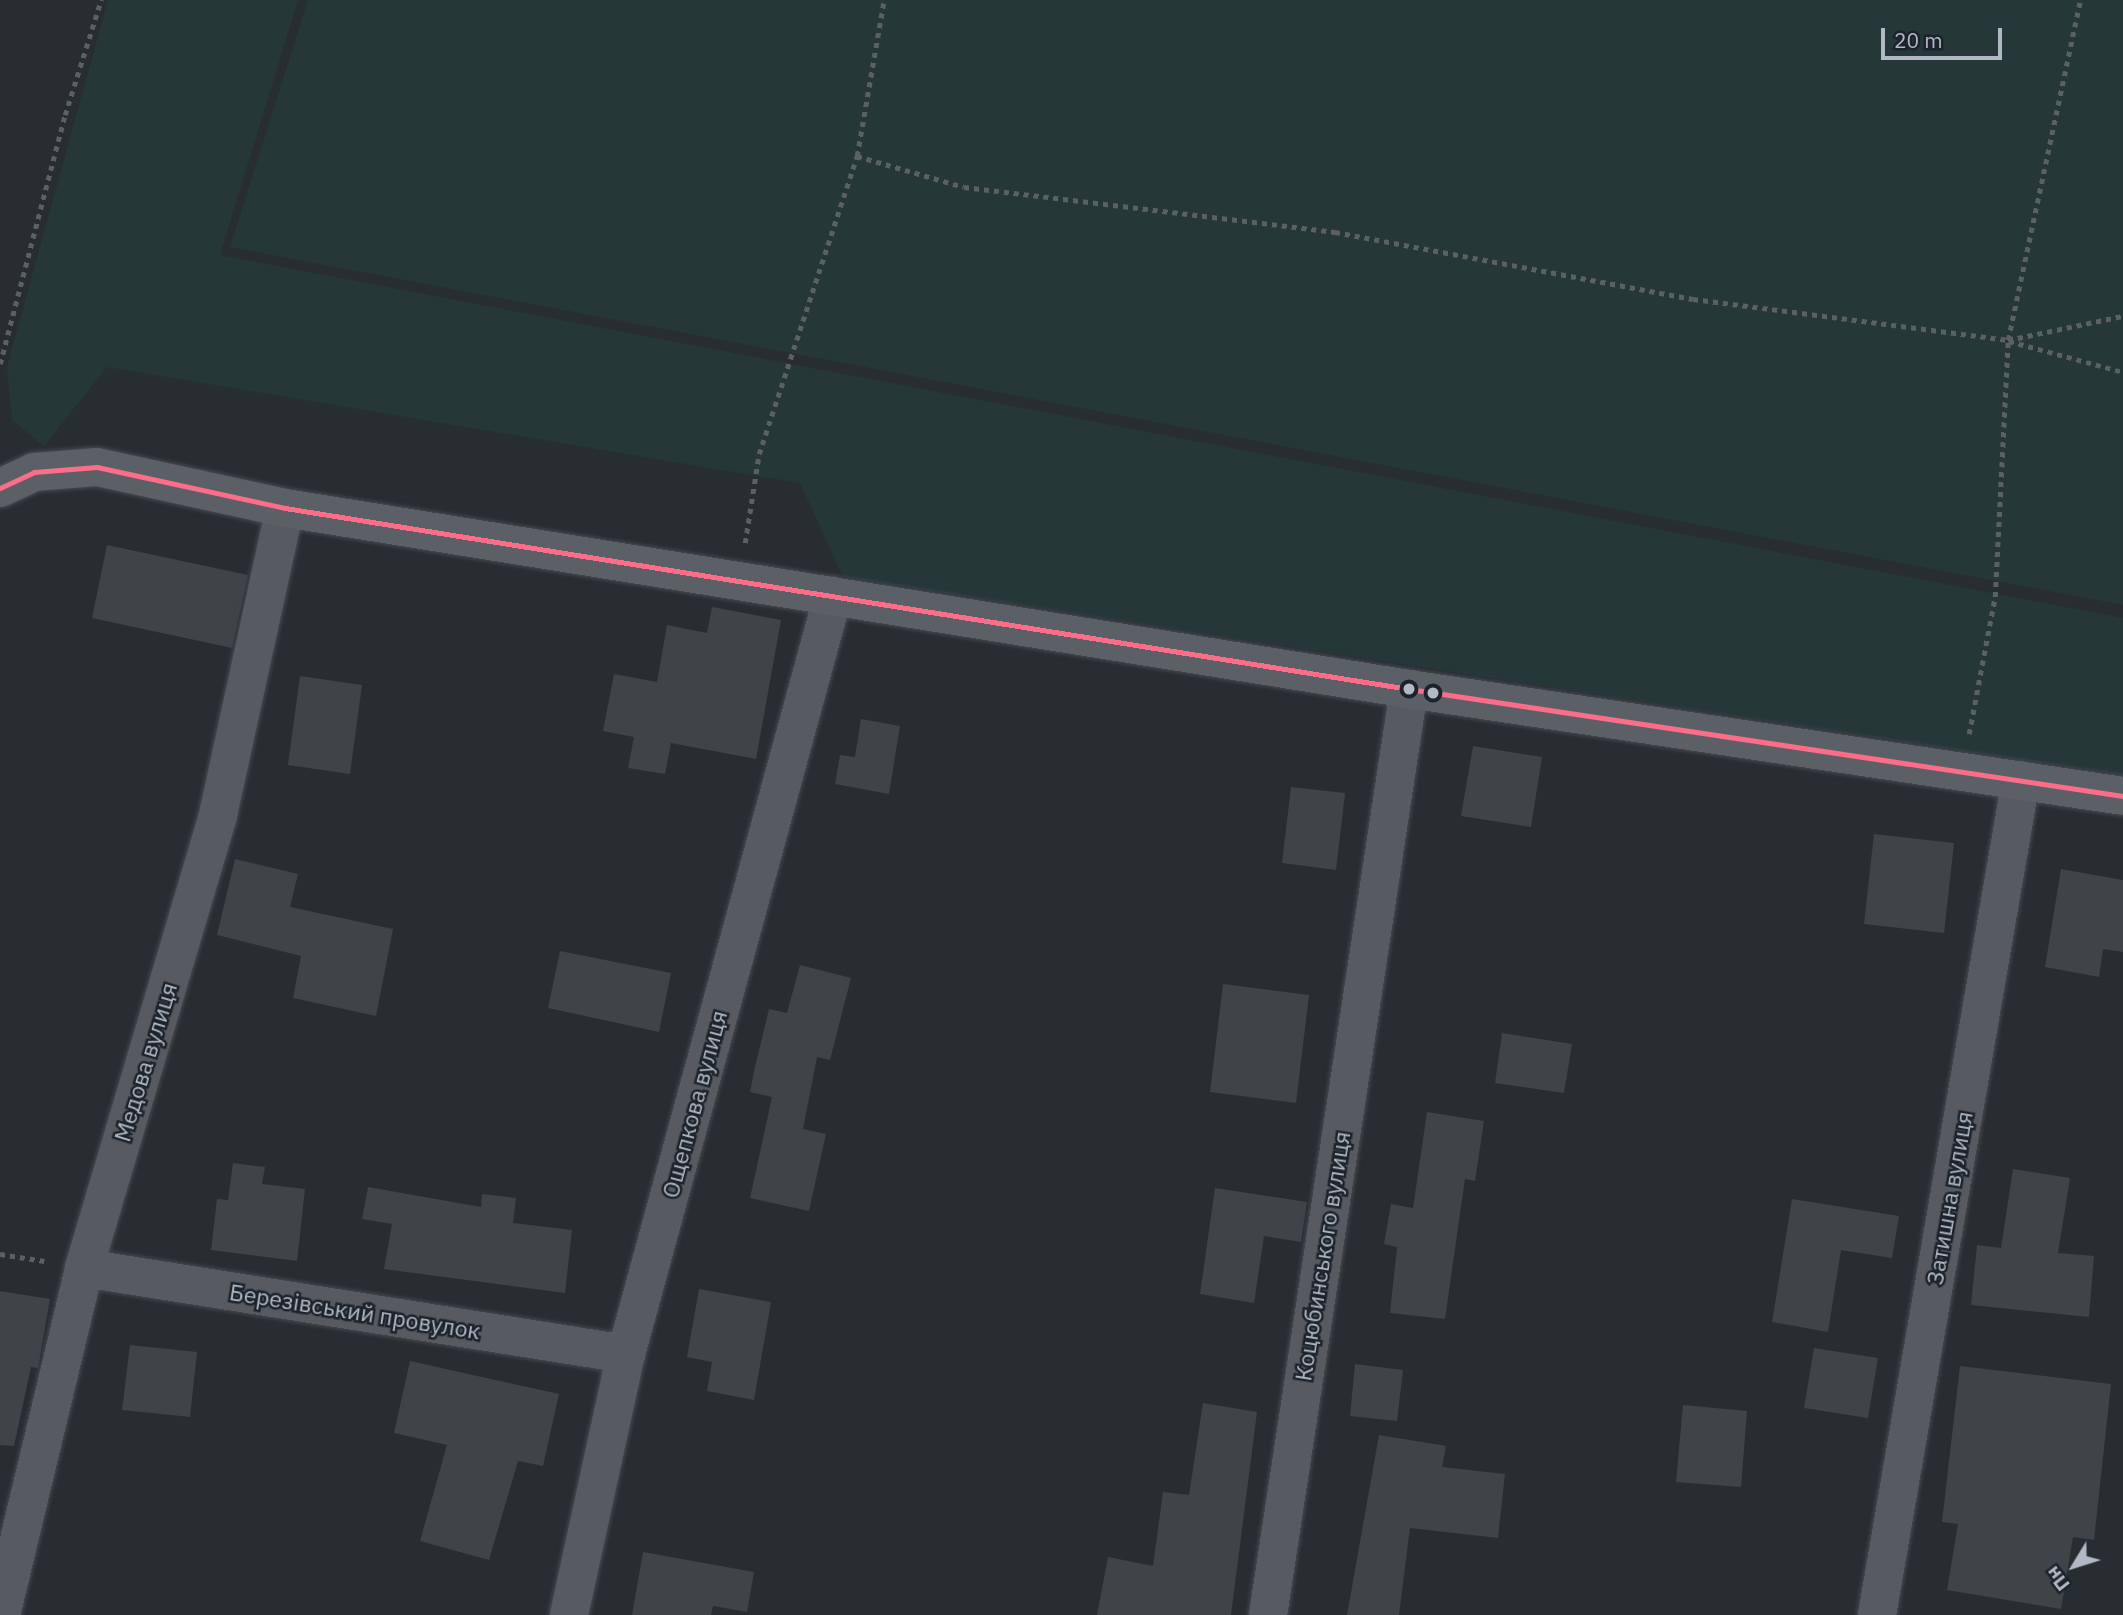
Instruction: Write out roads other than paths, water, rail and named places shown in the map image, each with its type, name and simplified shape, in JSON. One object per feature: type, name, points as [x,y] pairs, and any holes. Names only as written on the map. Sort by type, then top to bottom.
[{"type":"street","points":[[0,488],[34,472],[97,467],[285,508],[1409,689],[2123,796]]},
{"type":"street","name":"Медова вулиця","points":[[1,1615],[84,1268],[218,815],[285,508]]},
{"type":"street","name":"Ощепкова вулиця","points":[[569,1615],[626,1353],[833,596]]},
{"type":"street","name":"Коцюбинського вулиця","points":[[1268,1615],[1409,689]]},
{"type":"street","name":"Затишна вулиця","points":[[1877,1615],[2021,780]]},
{"type":"street","name":"Березівський провулок","points":[[84,1268],[626,1353]]}]
